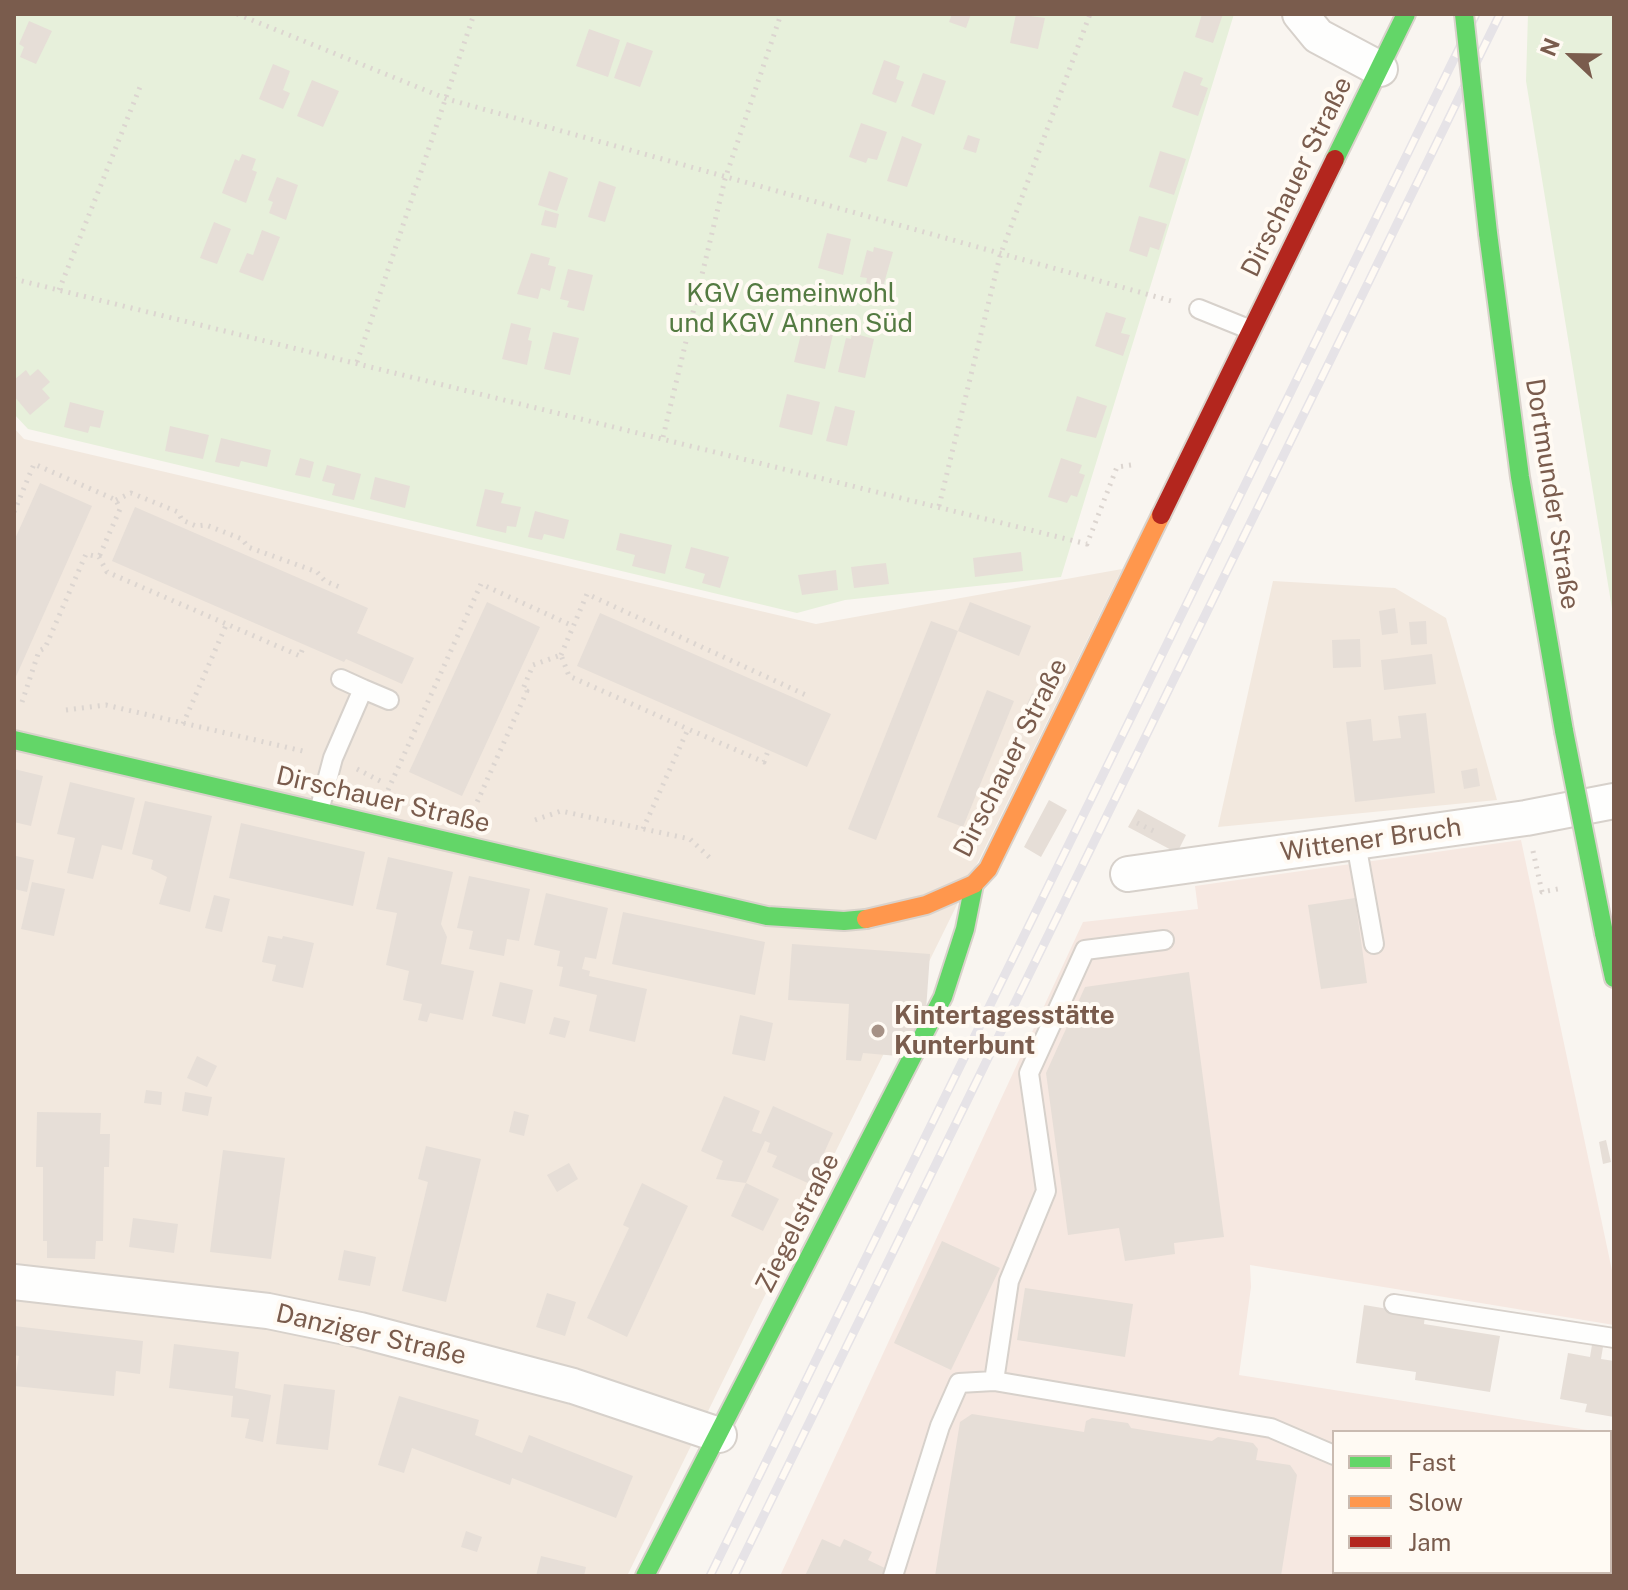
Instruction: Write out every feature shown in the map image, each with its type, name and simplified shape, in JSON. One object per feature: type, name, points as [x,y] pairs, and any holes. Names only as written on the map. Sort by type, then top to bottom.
[{"type":"street","points":[[1300,14],[1318,36],[1380,69]]},
{"type":"street","name":"Dirschauer Straße","points":[[14,740],[767,916],[844,921],[926,905],[974,884],[988,869],[1406,14]]},
{"type":"street","name":"Dortmunder Straße","points":[[1464,14],[1488,233],[1520,477],[1564,731],[1614,978]]},
{"type":"street","name":"Wittener Bruch","points":[[1128,874],[1356,843],[1614,801]]},
{"type":"street","name":"Ziegelstraße","points":[[645,1576],[943,997],[965,929],[974,884]]},
{"type":"street","name":"Danziger Straße","points":[[14,1282],[268,1311],[360,1330],[560,1382],[719,1435]]},
{"type":"lane","points":[[1191,306],[1251,330]]},
{"type":"lane","points":[[341,679],[389,700]]},
{"type":"lane","points":[[319,811],[333,758],[363,689]]},
{"type":"lane","points":[[1356,843],[1374,944]]},
{"type":"lane","points":[[994,1381],[1009,1281],[1046,1191],[1029,1073],[1085,950],[1164,940]]},
{"type":"lane","points":[[1394,1304],[1614,1338]]},
{"type":"lane","points":[[893,1576],[940,1426],[959,1383],[994,1381],[1271,1428],[1332,1454]]},
{"type":"path","points":[[237,14],[447,99],[1000,256],[1191,306]]},
{"type":"path","points":[[357,362],[474,14]]},
{"type":"path","points":[[663,437],[725,179],[781,14]]},
{"type":"path","points":[[939,506],[1000,256],[1090,14]]},
{"type":"path","points":[[59,290],[142,82]]},
{"type":"path","points":[[14,279],[1087,544],[1117,467],[1131,465]]},
{"type":"path","points":[[14,512],[34,464],[116,500],[120,509],[99,557]]},
{"type":"path","points":[[116,500],[131,493],[178,512],[182,520],[189,523],[206,525],[242,539],[248,547],[274,553],[317,572],[325,581],[342,588]]},
{"type":"path","points":[[16,716],[39,651],[45,648],[86,554],[99,557],[107,572],[300,656],[304,645]]},
{"type":"path","points":[[377,825],[390,786],[481,584],[573,626]]},
{"type":"path","points":[[768,751],[764,762],[569,676],[561,655],[587,594],[808,696]]},
{"type":"path","points":[[183,724],[227,623]]},
{"type":"path","points":[[470,818],[527,691],[523,689],[533,665],[561,655]]},
{"type":"path","points":[[61,711],[106,705],[333,758],[401,792]]},
{"type":"path","points":[[643,829],[688,729]]},
{"type":"path","points":[[522,825],[561,811],[690,839],[741,888],[736,908]]},
{"type":"shaded area","points":[[14,428],[24,439],[816,624],[1122,569],[627,1576],[14,1576]]},
{"type":"shaded area","points":[[1273,581],[1395,588],[1446,618],[1497,800],[1218,827]]},
{"type":"shaded area","points":[[1521,840],[1614,1280],[1614,1325],[1250,1265],[1251,1287],[1239,1375],[1587,1430],[1332,1430],[1332,1574],[1612,1574],[1614,1434],[1614,1576],[780,1576],[1083,922],[1198,909],[1195,886]]},
{"type":"green space","name":"KGV Gemeinwohl und KGV Annen Süd","points":[[14,14],[1234,14],[1061,577],[845,600],[797,613],[28,429],[14,414]]},
{"type":"green space","points":[[1528,14],[1614,14],[1614,621],[1526,81]]},
{"type":"building","points":[[952,14],[971,14],[966,28],[949,22]]},
{"type":"building","points":[[1016,14],[1045,18],[1038,49],[1010,43]]},
{"type":"building","points":[[1202,14],[1223,14],[1213,43],[1195,37]]},
{"type":"building","points":[[29,21],[52,31],[36,64],[20,57],[24,47],[19,44]]},
{"type":"building","points":[[589,29],[620,40],[608,77],[576,66]]},
{"type":"building","points":[[627,42],[653,51],[640,87],[614,78]]},
{"type":"building","points":[[884,60],[900,66],[896,79],[904,82],[896,103],[872,94]]},
{"type":"building","points":[[273,64],[290,71],[283,90],[290,93],[283,109],[259,99]]},
{"type":"building","points":[[1184,71],[1203,78],[1200,85],[1208,88],[1198,116],[1172,107]]},
{"type":"building","points":[[923,73],[946,81],[934,115],[911,106]]},
{"type":"building","points":[[312,80],[339,91],[323,127],[297,116]]},
{"type":"building","points":[[861,123],[887,132],[877,160],[868,158],[866,163],[849,157]]},
{"type":"building","points":[[968,135],[980,139],[976,153],[963,149]]},
{"type":"building","points":[[902,136],[922,144],[907,187],[887,181]]},
{"type":"building","points":[[1160,151],[1186,159],[1174,195],[1149,187]]},
{"type":"building","points":[[242,154],[256,159],[252,170],[257,172],[246,203],[222,193],[235,159],[239,161]]},
{"type":"building","points":[[549,171],[568,178],[557,211],[538,205]]},
{"type":"building","points":[[277,177],[298,185],[286,220],[269,213],[273,202],[268,200]]},
{"type":"building","points":[[599,181],[616,187],[605,222],[588,217]]},
{"type":"building","points":[[545,210],[559,214],[556,228],[541,225]]},
{"type":"building","points":[[1139,216],[1167,224],[1159,250],[1150,247],[1147,257],[1129,251]]},
{"type":"building","points":[[214,222],[231,229],[217,264],[200,258]]},
{"type":"building","points":[[262,230],[280,237],[263,281],[239,272],[247,253],[253,255]]},
{"type":"building","points":[[827,233],[851,239],[843,275],[818,268]]},
{"type":"building","points":[[874,247],[893,252],[883,287],[866,283],[867,278],[860,277],[867,250],[873,252]]},
{"type":"building","points":[[531,253],[550,258],[548,265],[556,267],[550,291],[541,288],[538,299],[517,294]]},
{"type":"building","points":[[568,269],[593,275],[584,311],[567,307],[569,301],[560,299]]},
{"type":"building","points":[[1106,312],[1126,318],[1121,333],[1130,335],[1123,356],[1095,346]]},
{"type":"building","points":[[511,323],[531,328],[527,365],[502,359]]},
{"type":"building","points":[[803,326],[833,334],[825,369],[794,362]]},
{"type":"building","points":[[553,332],[579,338],[570,375],[544,369]]},
{"type":"building","points":[[852,333],[874,339],[865,378],[838,372],[846,338],[851,339]]},
{"type":"building","points":[[38,369],[50,382],[42,389],[50,398],[30,415],[14,396],[14,380],[26,370],[30,376]]},
{"type":"building","points":[[787,394],[820,402],[812,435],[779,427]]},
{"type":"building","points":[[1077,396],[1107,406],[1096,438],[1066,431]]},
{"type":"building","points":[[70,402],[104,411],[100,428],[90,426],[88,433],[64,427]]},
{"type":"building","points":[[835,406],[855,411],[847,446],[826,441]]},
{"type":"building","points":[[170,426],[209,435],[203,459],[165,451]]},
{"type":"building","points":[[221,438],[271,450],[267,467],[241,461],[239,467],[215,462]]},
{"type":"building","points":[[300,458],[314,462],[310,478],[295,475]]},
{"type":"building","points":[[1061,458],[1082,465],[1079,473],[1085,475],[1077,497],[1071,495],[1067,503],[1048,497]]},
{"type":"building","points":[[327,465],[361,474],[354,500],[332,495],[335,484],[322,481]]},
{"type":"building","points":[[375,477],[410,486],[405,508],[370,499]]},
{"type":"building","points":[[40,483],[92,506],[14,681],[14,541]]},
{"type":"building","points":[[485,489],[504,493],[501,503],[521,507],[516,527],[507,526],[506,533],[476,526]]},
{"type":"building","points":[[135,507],[368,608],[357,633],[414,658],[402,684],[112,561]]},
{"type":"building","points":[[535,511],[569,520],[564,539],[544,534],[542,540],[528,537]]},
{"type":"building","points":[[620,533],[672,545],[665,574],[632,566],[635,555],[616,550]]},
{"type":"building","points":[[691,547],[729,557],[720,588],[702,583],[705,574],[685,568]]},
{"type":"building","points":[[1021,552],[1023,571],[975,577],[973,558]]},
{"type":"building","points":[[886,563],[889,584],[854,588],[851,567]]},
{"type":"building","points":[[836,570],[838,590],[802,595],[798,575]]},
{"type":"building","points":[[487,602],[540,627],[462,796],[409,772]]},
{"type":"building","points":[[970,602],[1031,626],[1019,656],[958,631]]},
{"type":"building","points":[[1395,608],[1398,633],[1382,635],[1379,611]]},
{"type":"building","points":[[600,613],[831,714],[807,767],[577,666]]},
{"type":"building","points":[[931,621],[958,631],[876,840],[848,829]]},
{"type":"building","points":[[1426,621],[1427,644],[1411,645],[1409,622]]},
{"type":"building","points":[[1360,639],[1361,667],[1333,668],[1332,640]]},
{"type":"building","points":[[1432,654],[1436,684],[1384,690],[1381,660]]},
{"type":"building","points":[[987,690],[1014,701],[963,827],[937,817]]},
{"type":"building","points":[[1032,693],[1041,698],[1035,713],[1025,709]]},
{"type":"building","points":[[1426,713],[1435,793],[1355,802],[1346,722],[1371,719],[1373,741],[1401,738],[1398,716]]},
{"type":"building","points":[[1477,768],[1480,786],[1464,789],[1461,771]]},
{"type":"building","points":[[14,769],[43,776],[31,826],[14,822]]},
{"type":"building","points":[[70,782],[135,798],[122,850],[102,845],[93,879],[67,873],[75,838],[57,834]]},
{"type":"building","points":[[1049,800],[1067,810],[1041,857],[1024,847]]},
{"type":"building","points":[[145,801],[212,816],[190,912],[159,904],[167,877],[151,869],[153,860],[132,854]]},
{"type":"building","points":[[1138,809],[1186,835],[1177,853],[1128,827]]},
{"type":"building","points":[[241,823],[365,852],[353,906],[229,878]]},
{"type":"building","points":[[16,856],[34,860],[27,892],[14,889]]},
{"type":"building","points":[[388,857],[453,872],[441,924],[447,937],[441,964],[474,971],[463,1020],[430,1013],[427,1022],[418,1020],[422,1004],[403,1000],[409,971],[386,965],[397,913],[376,909]]},
{"type":"building","points":[[469,876],[530,889],[519,941],[507,939],[504,956],[469,949],[473,931],[457,928]]},
{"type":"building","points":[[32,882],[65,889],[54,936],[21,929]]},
{"type":"building","points":[[546,893],[608,908],[596,959],[585,957],[582,969],[590,971],[589,976],[647,989],[635,1042],[589,1031],[597,995],[559,986],[563,967],[557,966],[560,951],[534,945]]},
{"type":"building","points":[[214,895],[230,899],[222,932],[205,928]]},
{"type":"building","points":[[1355,898],[1367,983],[1321,989],[1308,905]]},
{"type":"building","points":[[623,912],[765,942],[755,995],[612,964]]},
{"type":"building","points":[[268,936],[314,943],[303,988],[272,981],[276,965],[262,962]]},
{"type":"building","points":[[792,944],[930,954],[926,1010],[898,1056],[863,1053],[861,1061],[846,1060],[849,1004],[788,1000]]},
{"type":"building","points":[[1189,972],[1224,1237],[1174,1243],[1175,1254],[1125,1261],[1119,1228],[1068,1235],[1046,1073],[1085,987]]},
{"type":"building","points":[[500,982],[533,990],[525,1024],[492,1016]]},
{"type":"building","points":[[740,1015],[773,1023],[765,1061],[732,1054]]},
{"type":"building","points":[[554,1017],[570,1021],[565,1038],[549,1034]]},
{"type":"building","points":[[197,1056],[217,1066],[207,1087],[187,1078]]},
{"type":"building","points":[[146,1090],[162,1092],[161,1105],[144,1103]]},
{"type":"building","points":[[185,1092],[212,1097],[208,1116],[182,1111]]},
{"type":"building","points":[[724,1096],[760,1111],[752,1131],[761,1134],[773,1106],[833,1133],[810,1184],[772,1167],[777,1156],[767,1152],[770,1143],[765,1141],[746,1183],[716,1179],[723,1161],[701,1151]]},
{"type":"building","points":[[514,1111],[529,1115],[524,1136],[509,1132]]},
{"type":"building","points":[[37,1112],[101,1113],[100,1134],[110,1134],[109,1167],[104,1167],[103,1241],[96,1241],[95,1259],[47,1258],[47,1241],[43,1241],[43,1167],[36,1167]]},
{"type":"building","points":[[1606,1140],[1611,1162],[1603,1164],[1599,1142]]},
{"type":"building","points":[[426,1146],[481,1159],[446,1302],[402,1291],[428,1182],[418,1179]]},
{"type":"building","points":[[223,1150],[285,1158],[271,1259],[210,1252]]},
{"type":"building","points":[[569,1163],[578,1179],[557,1192],[547,1175]]},
{"type":"building","points":[[642,1183],[688,1206],[627,1337],[587,1318],[629,1228],[623,1225]]},
{"type":"building","points":[[746,1183],[779,1199],[763,1231],[731,1216]]},
{"type":"building","points":[[133,1218],[178,1224],[174,1253],[129,1247]]},
{"type":"building","points":[[942,1241],[1000,1268],[951,1370],[894,1343]]},
{"type":"building","points":[[344,1250],[376,1257],[370,1286],[338,1280]]},
{"type":"building","points":[[1025,1288],[1133,1304],[1125,1357],[1017,1340]]},
{"type":"building","points":[[547,1293],[576,1302],[565,1336],[536,1327]]},
{"type":"building","points":[[1364,1305],[1425,1315],[1424,1324],[1500,1336],[1490,1392],[1415,1380],[1416,1372],[1356,1363]]},
{"type":"building","points":[[14,1326],[143,1341],[140,1374],[116,1371],[114,1396],[14,1386],[19,1356],[14,1355]]},
{"type":"building","points":[[174,1344],[239,1352],[235,1388],[271,1395],[263,1442],[245,1438],[249,1419],[231,1417],[233,1396],[169,1388]]},
{"type":"building","points":[[1592,1345],[1603,1347],[1601,1359],[1614,1361],[1614,1417],[1585,1412],[1587,1404],[1560,1399],[1568,1353],[1590,1357]]},
{"type":"building","points":[[284,1384],[335,1390],[328,1450],[276,1444]]},
{"type":"building","points":[[399,1396],[479,1420],[475,1435],[522,1453],[529,1435],[633,1476],[616,1518],[512,1478],[510,1485],[412,1448],[404,1473],[378,1465]]},
{"type":"building","points":[[972,1414],[1084,1432],[1086,1421],[1092,1418],[1128,1423],[1131,1428],[1212,1441],[1218,1437],[1253,1443],[1258,1449],[1256,1460],[1290,1465],[1297,1475],[1281,1576],[935,1576],[960,1422]]},
{"type":"building","points":[[1614,1530],[1614,1576],[1500,1576],[1612,1574]]},
{"type":"building","points":[[466,1531],[482,1537],[477,1552],[461,1547]]},
{"type":"building","points":[[822,1539],[840,1547],[844,1539],[872,1552],[868,1560],[889,1570],[887,1576],[805,1576]]},
{"type":"building","points":[[541,1556],[586,1567],[584,1576],[536,1576]]},
{"type":"railway","points":[[710,1576],[1476,14]]},
{"type":"railway","points":[[734,1576],[1500,14]]},
{"type":"traffic: fast","points":[[1335,159],[1406,14]]},
{"type":"traffic: fast","points":[[1464,14],[1488,233]]},
{"type":"traffic: fast","points":[[1488,233],[1520,477],[1564,731]]},
{"type":"traffic: fast","points":[[1564,731],[1604,933]]},
{"type":"traffic: fast","points":[[14,740],[767,916],[844,921],[866,919]]},
{"type":"traffic: fast","points":[[645,1576],[943,997],[965,929],[974,884]]},
{"type":"traffic: fast","points":[[1604,933],[1614,978]]},
{"type":"traffic: slow","points":[[866,919],[926,905],[974,884],[988,869],[1161,515]]},
{"type":"traffic: jam","points":[[1161,515],[1335,159]]},
{"type":"place","name":"Kintertagesstätte Kunterbunt","points":[[878,1031]]}]
